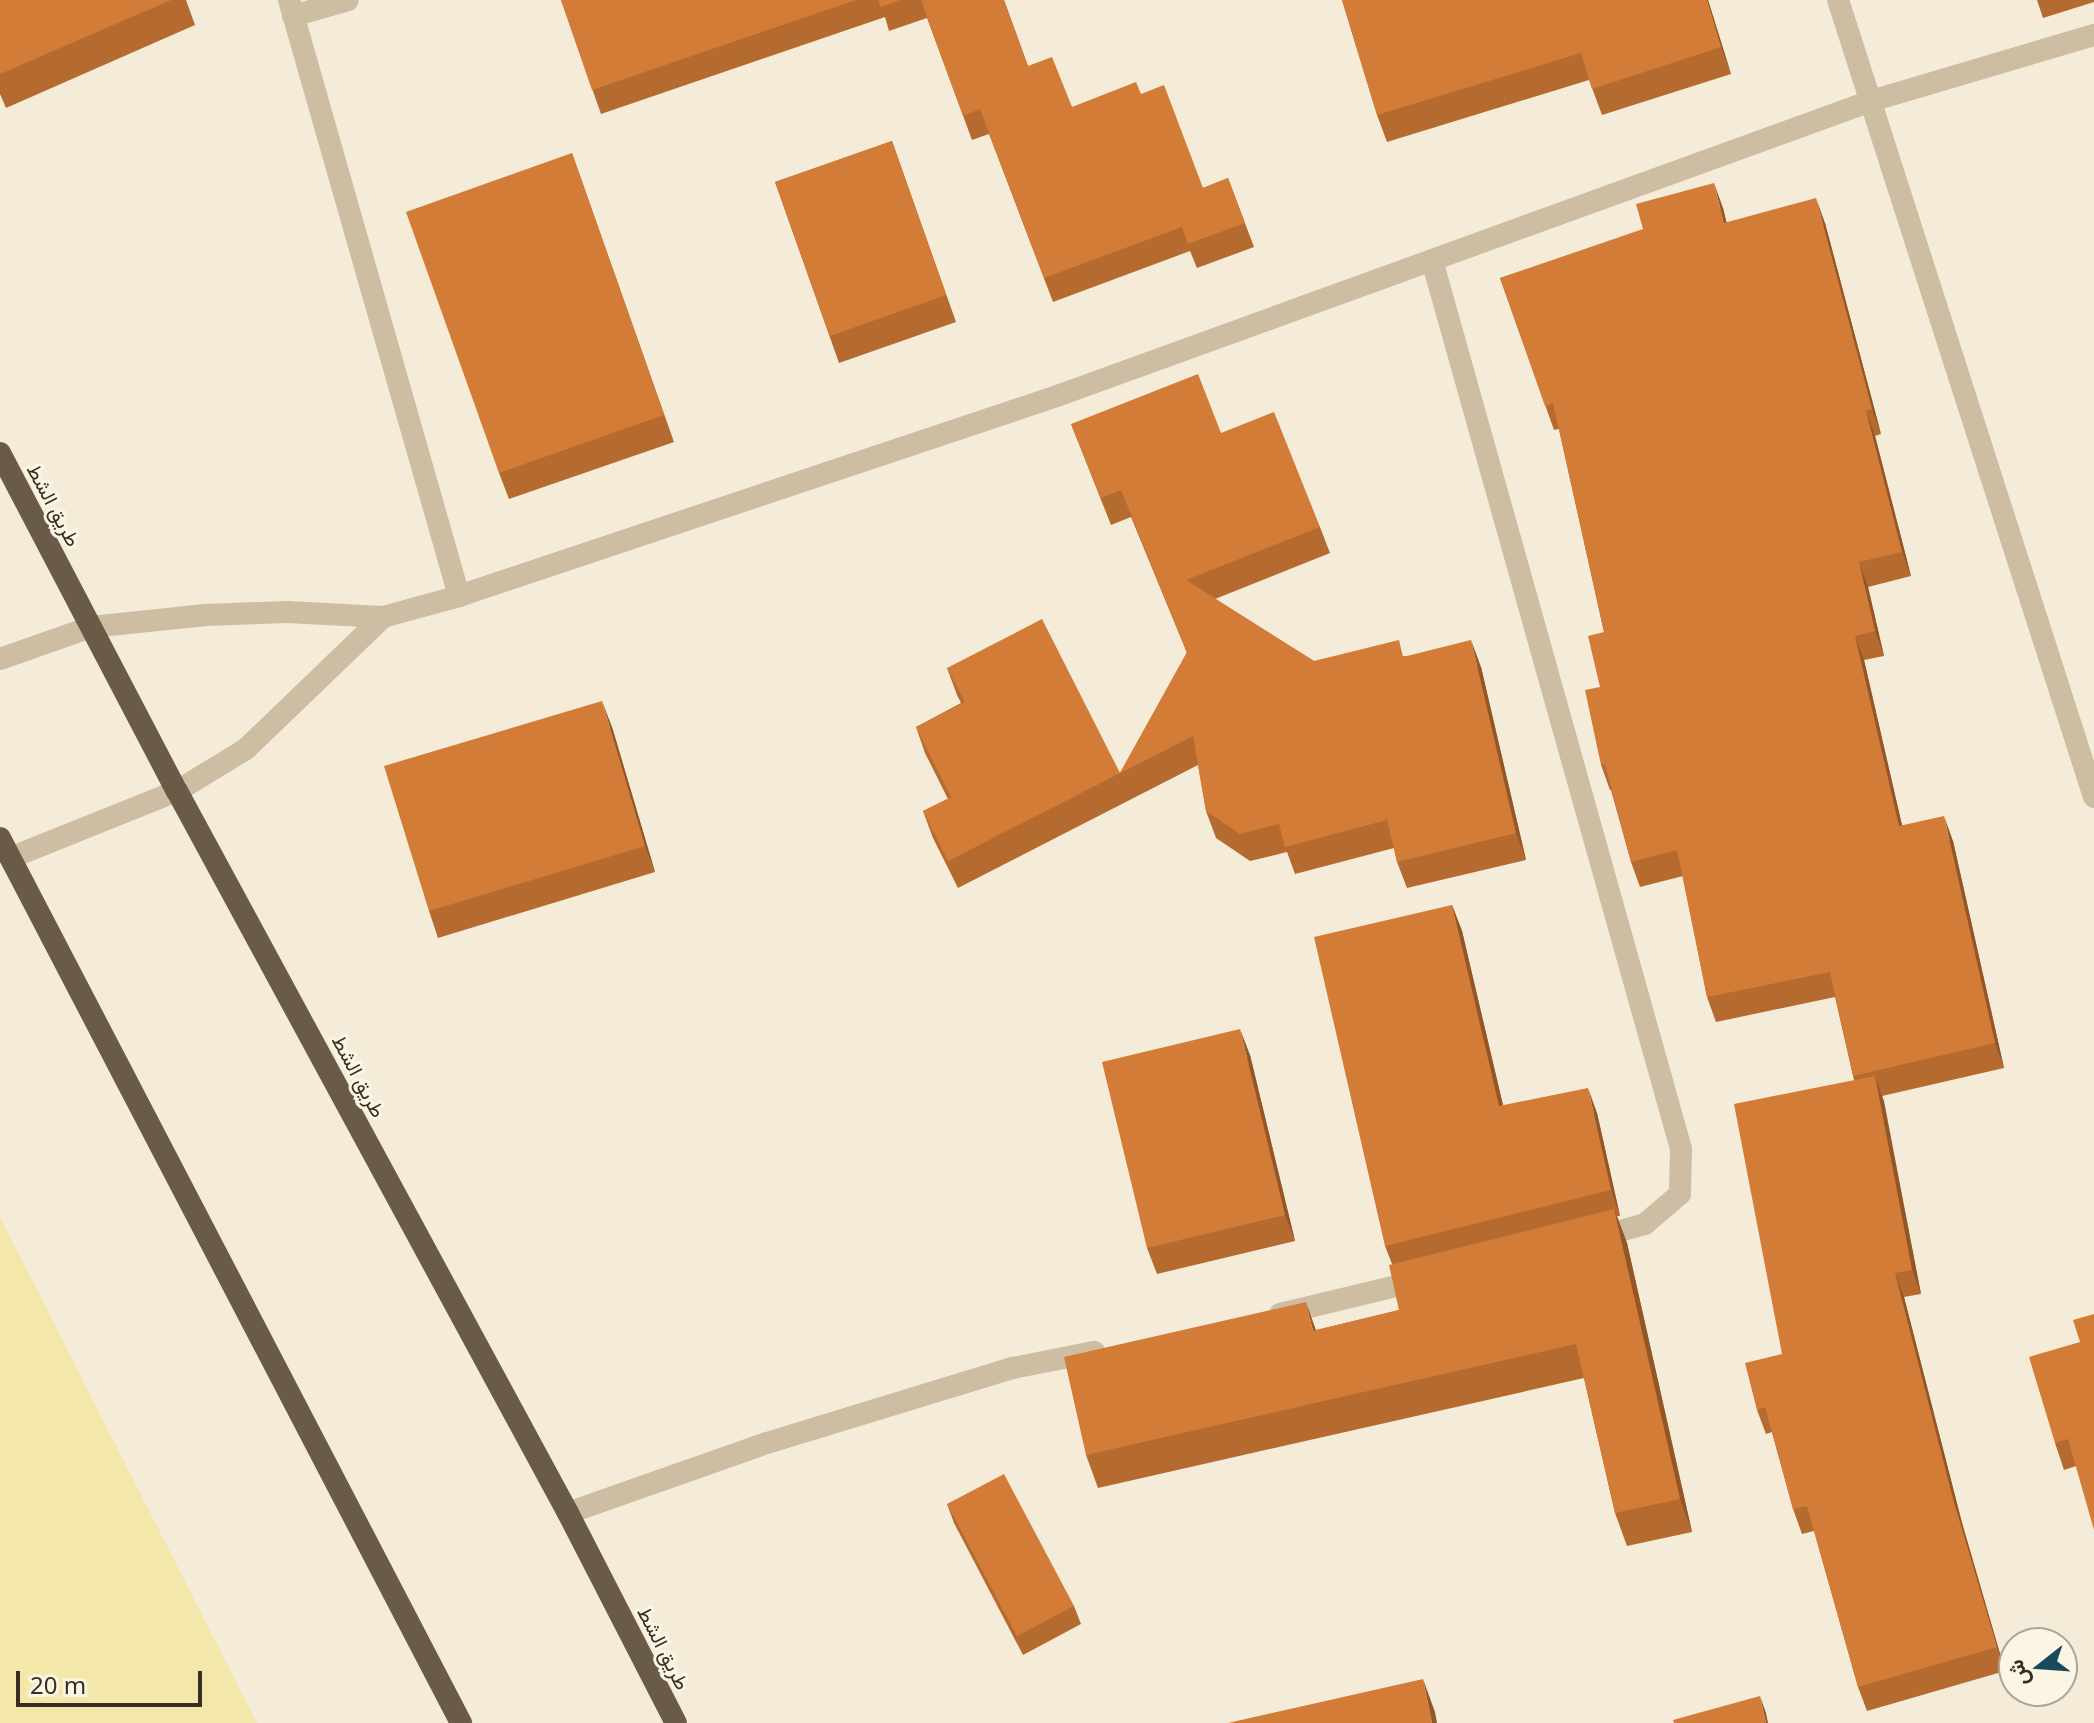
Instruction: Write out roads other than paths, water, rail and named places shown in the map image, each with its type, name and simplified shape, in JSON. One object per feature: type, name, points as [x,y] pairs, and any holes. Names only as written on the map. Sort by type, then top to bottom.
[{"type":"highway","name":"طريق الشط","points":[[0,453],[177,791],[568,1513],[676,1723]]},
{"type":"highway","points":[[5,848],[461,1723]]},
{"type":"street","points":[[348,0],[291,8],[459,596]]},
{"type":"street","points":[[1838,0],[2094,797]]},
{"type":"street","points":[[0,659],[91,627],[205,615],[287,612],[383,617],[459,596],[1057,396],[1871,101],[2094,35]]},
{"type":"street","points":[[1432,260],[1681,1149],[1680,1194],[1645,1224],[1579,1242]]},
{"type":"street","points":[[5,848],[177,791],[246,749],[383,617]]},
{"type":"street","points":[[1257,1319],[1442,1275]]},
{"type":"street","points":[[568,1513],[767,1443],[1013,1368],[1120,1347]]}]
